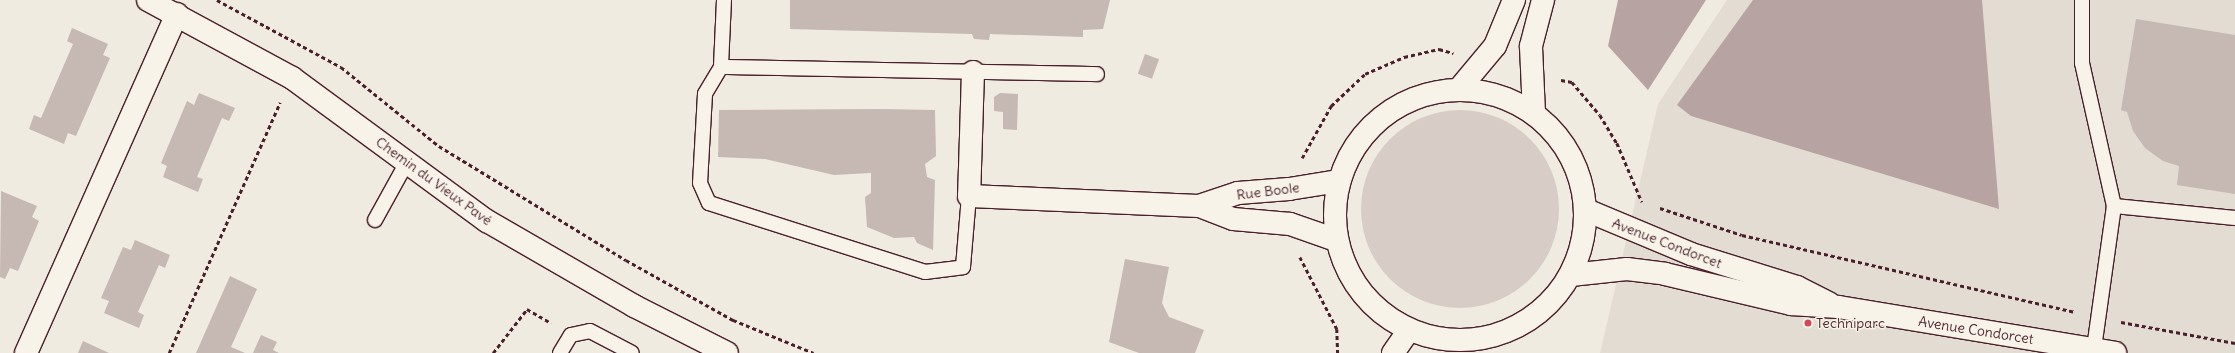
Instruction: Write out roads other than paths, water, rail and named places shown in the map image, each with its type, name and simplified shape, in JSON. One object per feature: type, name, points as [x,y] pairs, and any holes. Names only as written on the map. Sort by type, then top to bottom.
[{"type":"street","name":"Chemin du Vieux Pavé","points":[[148,0],[177,14],[292,78],[488,221],[634,306],[727,353]]},
{"type":"street","points":[[1459,89],[1495,46],[1514,0]]},
{"type":"street","points":[[1534,113],[1531,46],[1543,0]]},
{"type":"street","points":[[26,353],[177,14]]},
{"type":"street","points":[[969,196],[973,72]]},
{"type":"street","points":[[1459,89],[1499,95],[1534,113],[1565,146],[1579,173],[1586,210],[1583,243],[1571,275],[1547,306],[1522,324],[1480,346],[1442,340],[1409,330],[1376,310],[1352,281],[1336,240],[1333,208],[1339,181],[1360,138],[1387,112],[1422,95],[1459,89]]},
{"type":"street","name":"Rue Boole","points":[[1199,206],[1238,193],[1290,189],[1339,181]]},
{"type":"street","name":"Rue Boole","points":[[969,196],[1199,206],[1233,219],[1290,224],[1336,240]]},
{"type":"street","name":"Avenue Condorcet","points":[[1586,210],[1691,254],[1797,287],[1838,307]]},
{"type":"street","name":"Avenue Condorcet","points":[[1571,275],[1627,269],[1665,274],[1791,304],[1838,307],[2115,353]]},
{"type":"street","points":[[1393,353],[1409,330]]},
{"type":"lane","points":[[724,0],[721,67],[705,94],[700,183],[709,203],[925,272],[963,267],[969,196]]},
{"type":"lane","points":[[2082,0],[2082,64],[2114,206],[2094,349]]},
{"type":"lane","points":[[721,67],[1097,74]]},
{"type":"lane","points":[[375,220],[407,162]]},
{"type":"lane","points":[[2114,206],[2235,218]]},
{"type":"lane","points":[[560,353],[571,335],[590,332],[632,353]]},
{"type":"place","name":"Techniparc","points":[[1808,323]]}]
